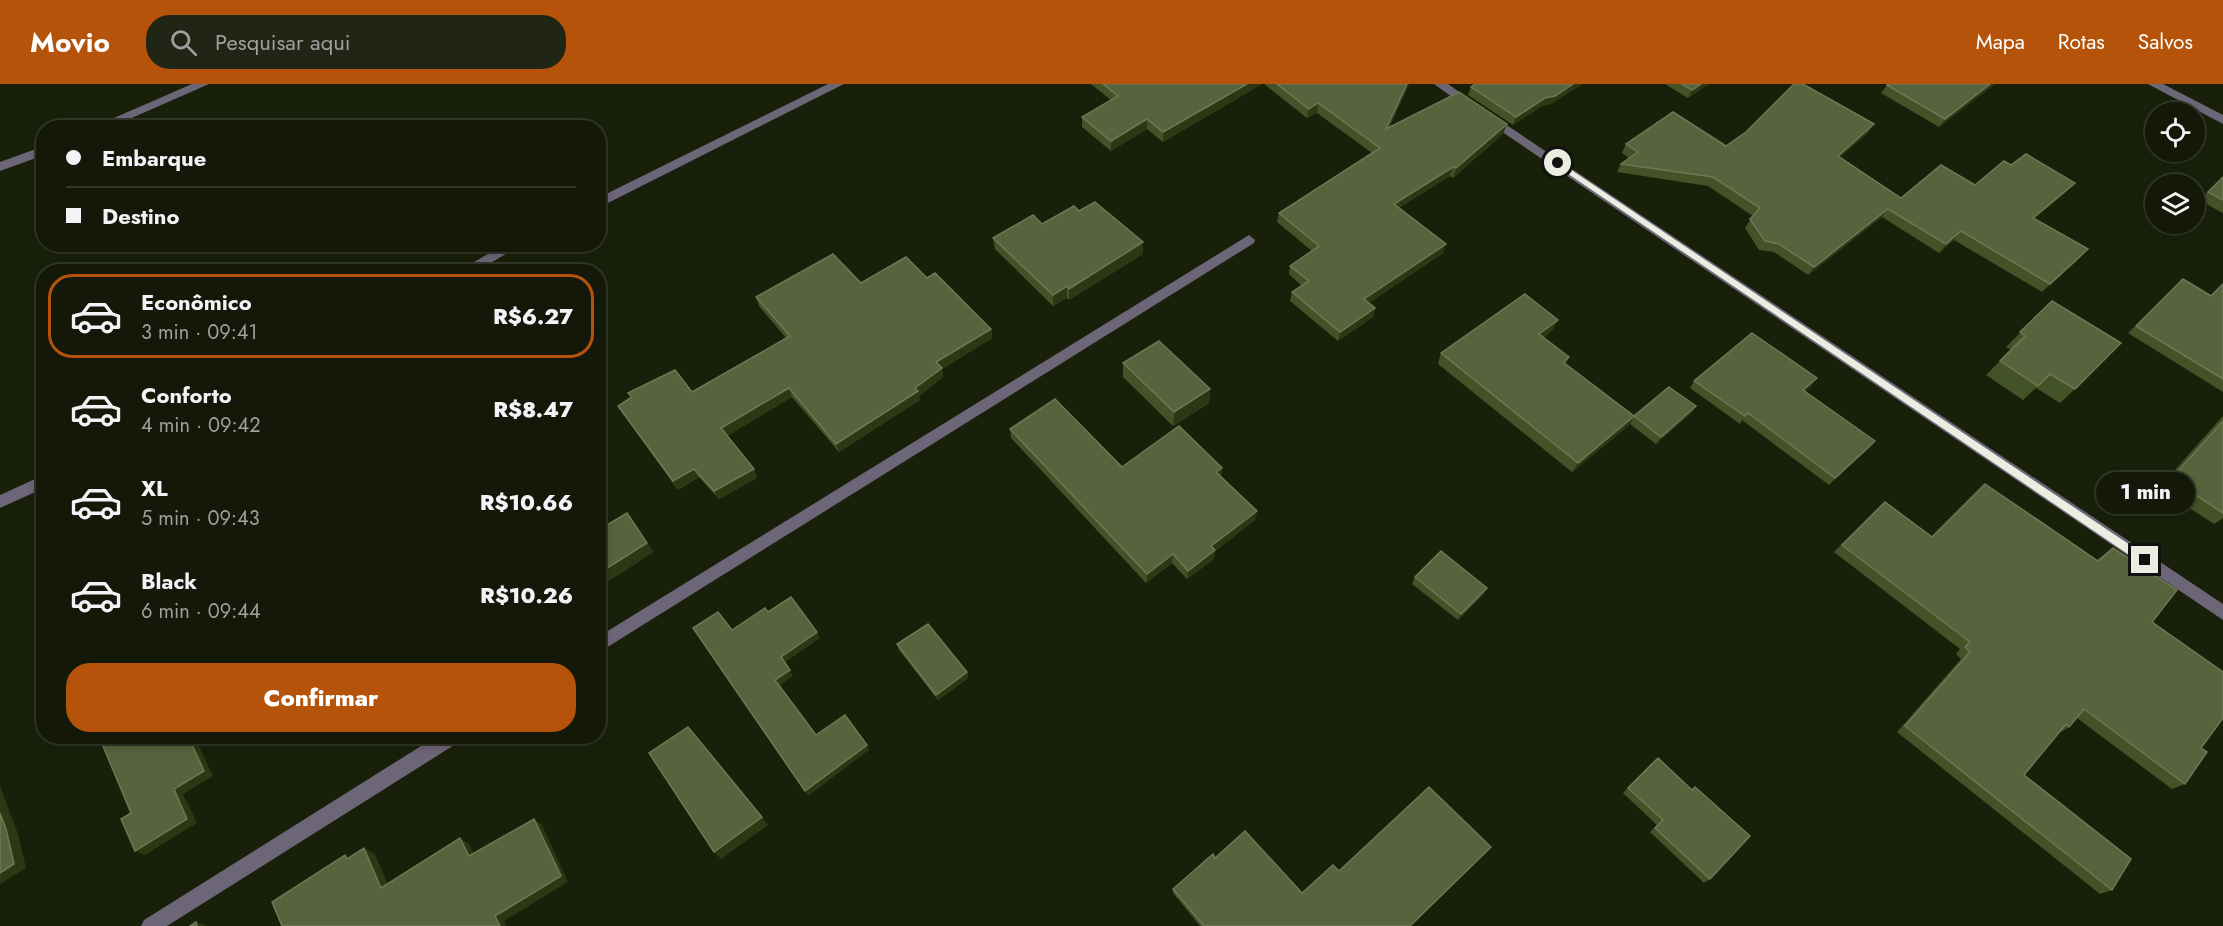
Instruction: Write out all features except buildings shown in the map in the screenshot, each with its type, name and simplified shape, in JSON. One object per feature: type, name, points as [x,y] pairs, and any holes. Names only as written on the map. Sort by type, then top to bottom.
[{"type":"street","points":[[116,120],[203,84]]},
{"type":"street","points":[[606,200],[838,84]]},
{"type":"street","points":[[1440,84],[2223,613]]},
{"type":"street","points":[[2154,84],[2223,120]]},
{"type":"street","points":[[0,167],[36,153]]},
{"type":"street","points":[[606,641],[1249,240]]},
{"type":"street","points":[[478,264],[502,252]]},
{"type":"street","points":[[0,502],[36,485]]},
{"type":"street","points":[[150,926],[440,744]]},
{"type":"route","points":[[1558,163],[2145,560]]}]
